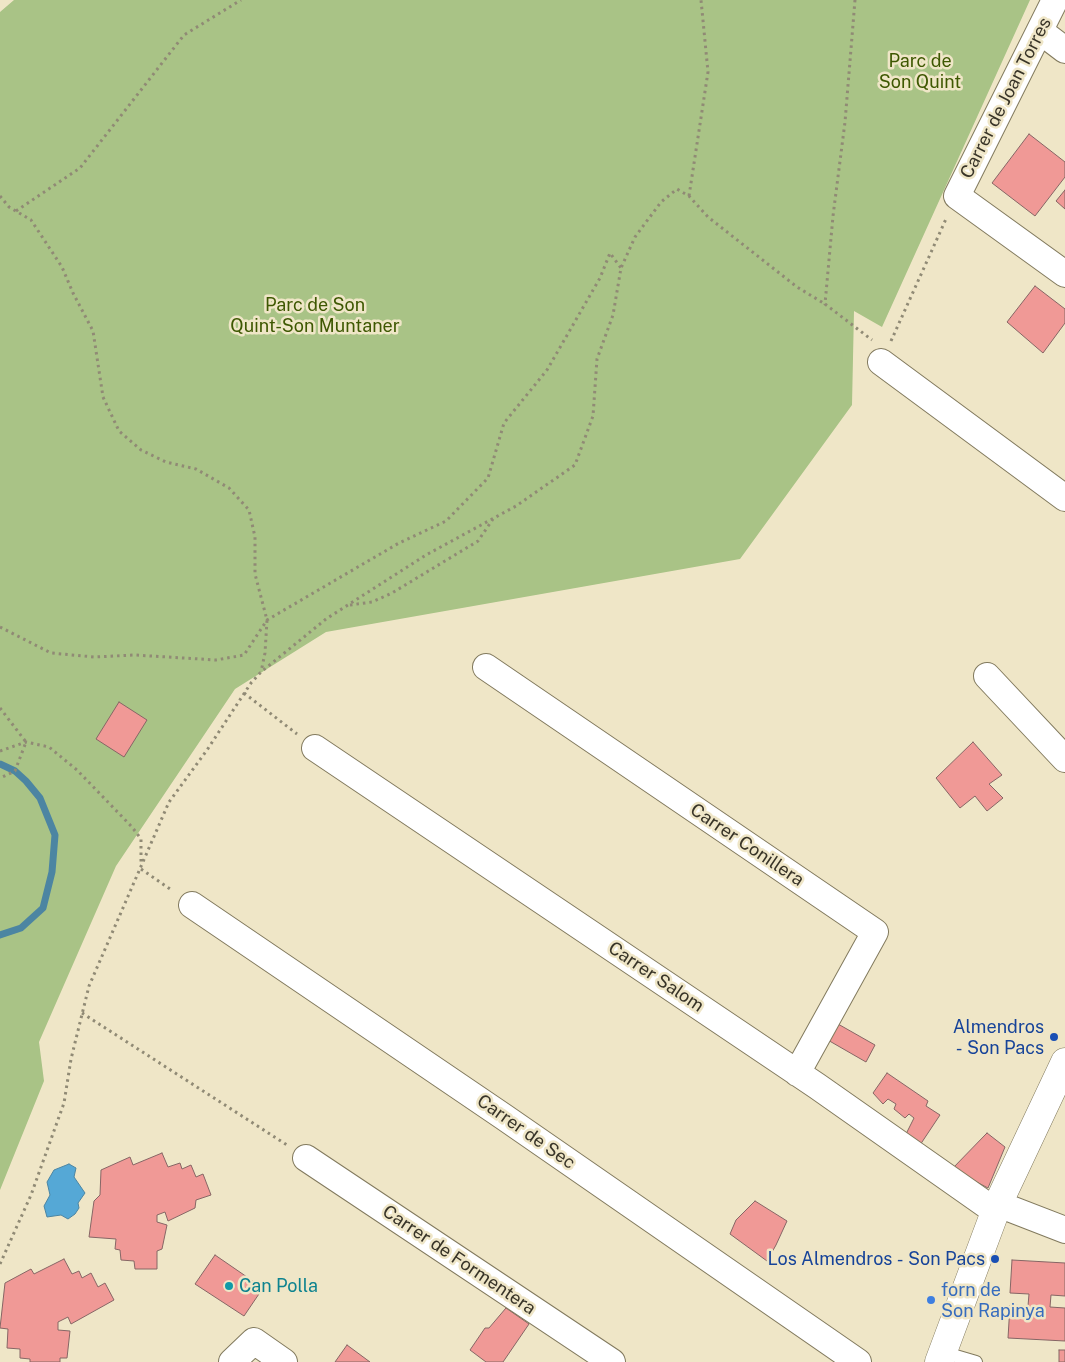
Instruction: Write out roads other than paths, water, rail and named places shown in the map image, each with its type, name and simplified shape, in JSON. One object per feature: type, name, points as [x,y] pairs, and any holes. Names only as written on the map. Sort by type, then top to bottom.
[{"type":"street","name":"Carrer de Joan Torres","points":[[1055,0],[957,196],[1065,274]]},
{"type":"street","points":[[1040,31],[1065,50]]},
{"type":"street","points":[[881,362],[1065,498]]},
{"type":"street","name":"Carrer Conillera","points":[[486,667],[875,932],[798,1073]]},
{"type":"street","points":[[987,676],[1065,759]]},
{"type":"street","name":"Carrer Salom","points":[[315,748],[996,1208],[1065,1230]]},
{"type":"street","name":"Carrer de Sec","points":[[192,905],[504,1117],[858,1362]]},
{"type":"street","points":[[940,1357],[996,1208],[1065,1062]]},
{"type":"street","name":"Carrer de Formentera","points":[[306,1158],[612,1362]]},
{"type":"street","points":[[232,1362],[254,1341],[284,1362]]},
{"type":"lane","points":[[940,1357],[976,1362]]},
{"type":"water","points":[[69,1164],[76,1168],[74,1177],[85,1193],[78,1203],[79,1208],[68,1219],[61,1215],[47,1217],[44,1206],[50,1195],[47,1182],[54,1170]]},
{"type":"waterway","points":[[0,764],[15,771],[40,798],[55,835],[52,872],[43,908],[21,928],[0,935]]},
{"type":"place","name":"Almendros - Son Pacs","points":[[1054,1037]]},
{"type":"place","name":"Los Almendros - Son Pacs","points":[[995,1259]]},
{"type":"place","name":"Can Polla","points":[[229,1286]]},
{"type":"place","name":"forn de Son Rapinya","points":[[931,1300]]},
{"type":"park label","name":"Parc de Son Quint","points":[[920,71]]},
{"type":"park label","name":"Parc de Son Quint-Son Muntaner","points":[[315,315]]}]
